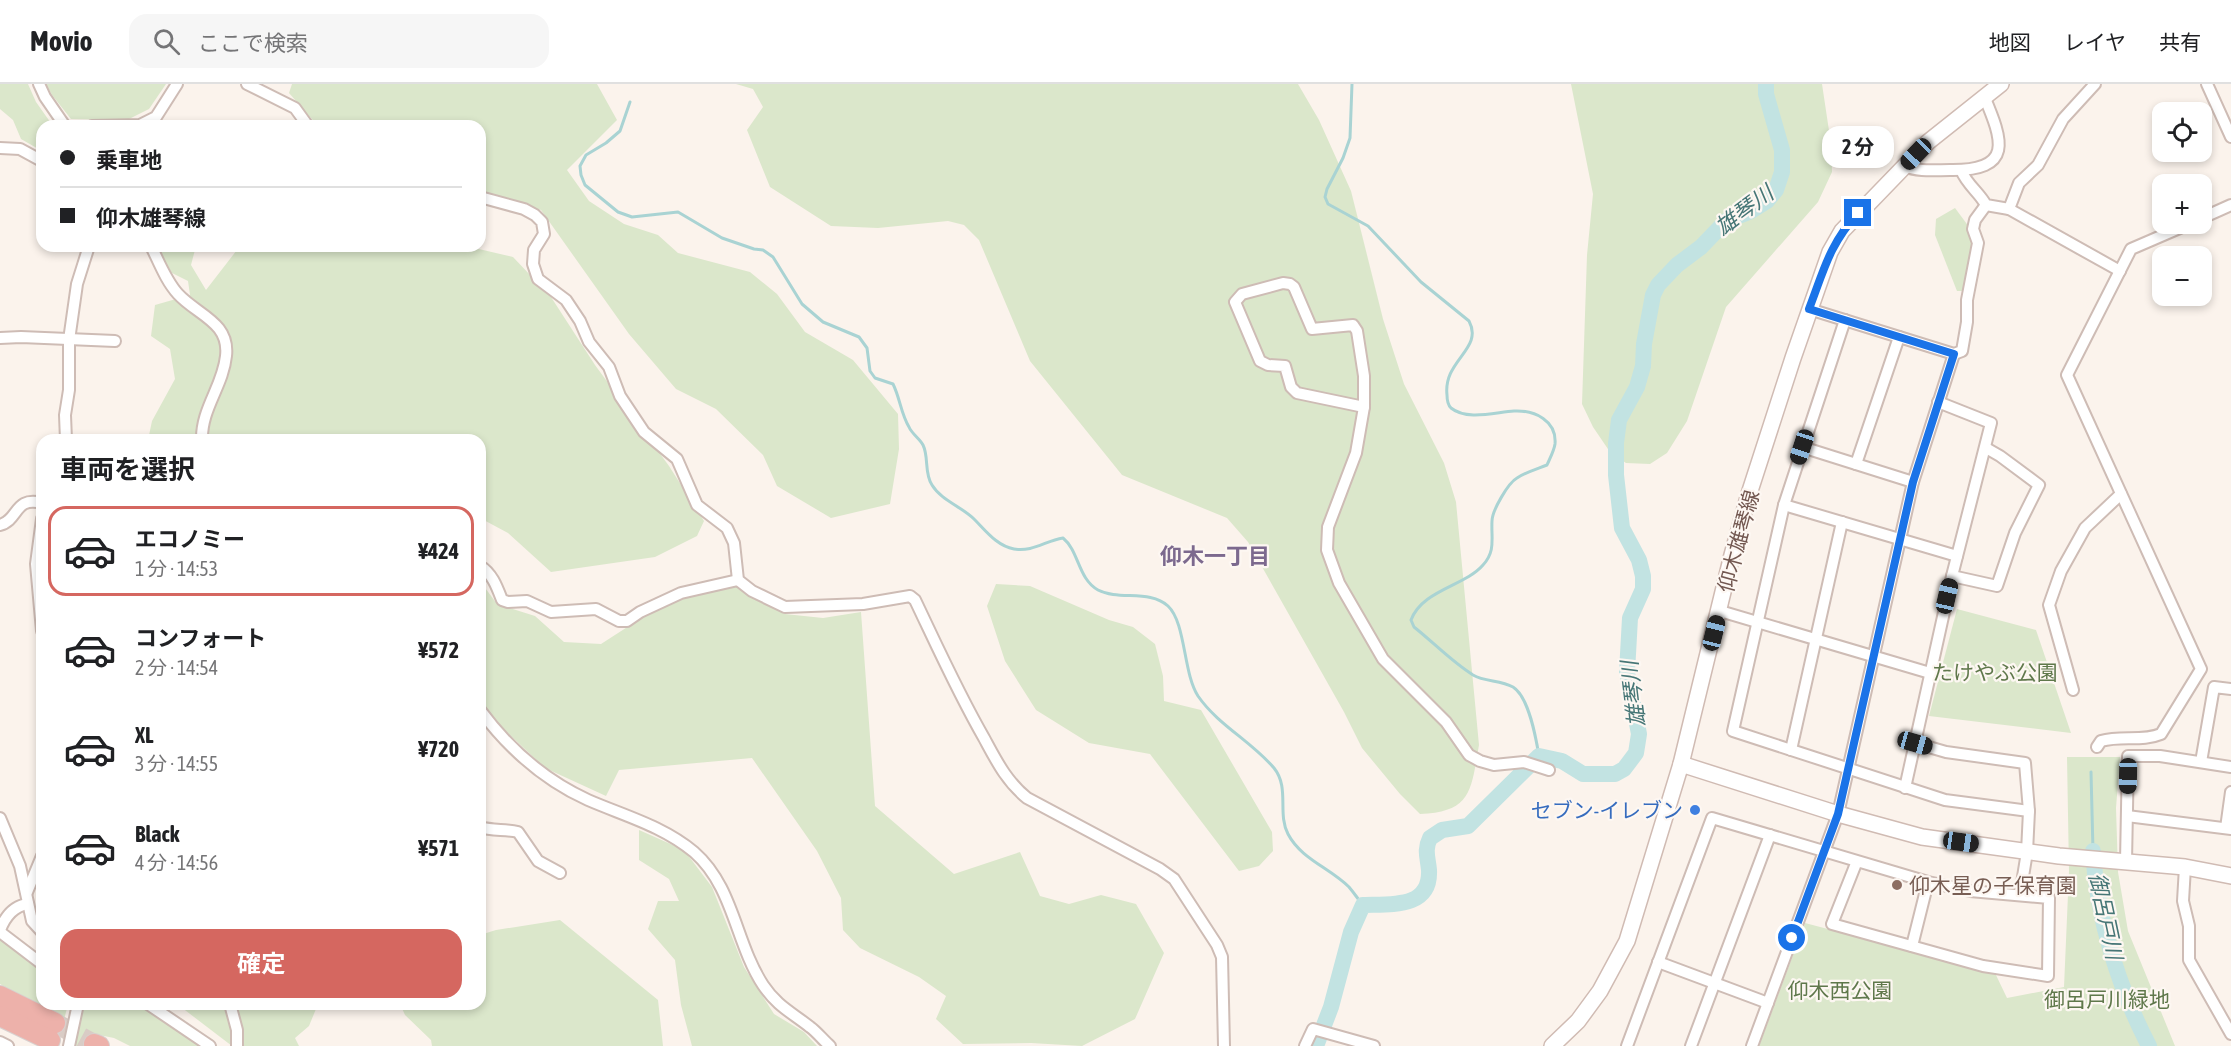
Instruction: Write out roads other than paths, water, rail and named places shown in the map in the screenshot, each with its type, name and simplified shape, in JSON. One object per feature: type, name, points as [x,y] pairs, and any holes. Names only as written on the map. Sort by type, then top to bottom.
[{"type":"highway","points":[[0,996],[52,1032],[0,1016]]},
{"type":"main road","name":"仰木雄琴線","points":[[1552,1046],[1578,1022],[1600,991],[1627,940],[1681,764],[1749,494],[1809,309],[1830,252],[1842,231],[1928,142],[2001,84]]},
{"type":"main road","points":[[1681,764],[1838,814],[1922,837],[2027,852],[2185,867],[2231,876]]},
{"type":"street","points":[[39,84],[61,120]]},
{"type":"street","points":[[150,120],[156,117],[177,84]]},
{"type":"street","points":[[247,84],[295,108],[304,120]]},
{"type":"street","points":[[2009,209],[2019,183],[2038,165],[2063,119],[2095,84]]},
{"type":"street","points":[[2207,84],[2231,136]]},
{"type":"street","points":[[1904,166],[1913,170],[1961,170],[1983,168],[1992,162],[1998,151],[1998,137],[1984,96]]},
{"type":"street","points":[[0,148],[20,149],[36,158]]},
{"type":"street","points":[[1961,170],[1965,180],[1982,197],[1986,206]]},
{"type":"street","points":[[486,199],[524,209],[542,222],[544,234],[534,250],[533,264],[538,279],[566,300],[580,321],[589,342],[609,367],[620,396],[644,432],[676,459],[697,505],[727,528],[734,543],[738,580],[752,591],[785,607],[863,604],[899,596],[910,596],[915,600],[972,717],[1007,779],[1016,789],[1027,798],[1160,869],[1174,879],[1222,957],[1224,1046]]},
{"type":"street","points":[[2212,214],[2231,205]]},
{"type":"street","points":[[1986,206],[2009,209],[2120,271]]},
{"type":"street","points":[[1809,309],[1954,354],[1962,351],[1966,330],[1966,300],[1978,243],[1973,229],[1975,220],[1986,206]]},
{"type":"street","points":[[2097,747],[2101,741],[2113,737],[2152,738],[2161,734],[2201,669],[2067,375],[2131,249],[2166,234]]},
{"type":"street","points":[[66,434],[69,340],[77,284],[87,252]]},
{"type":"street","points":[[154,252],[168,280],[179,295],[216,323],[225,343],[226,355],[204,415],[202,434]]},
{"type":"street","points":[[1364,407],[1298,393],[1291,387],[1285,366],[1264,364],[1260,361],[1235,302],[1238,297],[1273,286],[1290,284],[1294,287],[1312,330],[1353,325],[1358,331],[1364,376],[1364,407],[1356,453],[1328,527],[1326,539],[1327,550],[1339,583],[1383,659],[1446,722],[1469,755],[1494,765],[1524,762],[1550,770]]},
{"type":"street","points":[[1845,320],[1784,504],[1732,731],[1945,800],[2029,811]]},
{"type":"street","points":[[1856,464],[1899,337]]},
{"type":"street","points":[[0,338],[115,341]]},
{"type":"street","points":[[1752,1046],[1838,814],[1913,482],[1954,354]]},
{"type":"street","points":[[1905,788],[1952,576],[1991,423],[1938,402]]},
{"type":"street","points":[[1802,447],[1913,482]]},
{"type":"street","points":[[1952,576],[1997,586],[2015,533],[2039,485],[1986,448]]},
{"type":"street","points":[[2073,690],[2049,604],[2061,571],[2085,528],[2121,494]]},
{"type":"street","points":[[0,525],[5,524],[23,503],[36,502]]},
{"type":"street","points":[[1784,504],[1957,556]]},
{"type":"street","points":[[1791,750],[1842,522]]},
{"type":"street","points":[[486,569],[502,600],[527,601],[551,612],[596,609],[619,621],[627,621],[640,612],[681,593],[738,580]]},
{"type":"street","points":[[1720,611],[1930,673]]},
{"type":"street","points":[[2201,762],[2214,687],[2231,689]]},
{"type":"street","points":[[486,724],[542,775],[589,800],[652,825],[674,837],[709,866],[720,884],[750,961],[763,984],[779,1005],[812,1028],[830,1046]]},
{"type":"street","points":[[1915,743],[1946,752],[2025,763],[2029,811],[2027,852],[2020,895]]},
{"type":"street","points":[[2126,862],[2128,756],[2160,756],[2231,767]]},
{"type":"street","points":[[2127,816],[2228,829],[2231,792]]},
{"type":"street","points":[[0,818],[20,866],[32,921],[36,925]]},
{"type":"street","points":[[1627,1046],[1712,818],[1928,882],[1970,891],[2049,898],[2048,976],[1983,966],[1832,924],[1857,861]]},
{"type":"street","points":[[486,829],[505,829],[518,832],[538,861],[560,873]]},
{"type":"street","points":[[1691,1046],[1770,835]]},
{"type":"street","points":[[2185,867],[2183,901],[2189,926],[2189,960],[2231,1034]]},
{"type":"street","points":[[36,874],[28,898],[5,919],[0,931],[36,959]]},
{"type":"street","points":[[1912,946],[1928,882]]},
{"type":"street","points":[[1658,962],[1768,1003]]},
{"type":"street","points":[[69,1046],[77,1010]]},
{"type":"street","points":[[157,1010],[210,1046]]},
{"type":"street","points":[[232,1010],[237,1030],[237,1046]]},
{"type":"street","points":[[1305,1046],[1313,1029],[1374,1046]]},
{"type":"street","points":[[0,1042],[8,1046]]},
{"type":"waterway","points":[[1352,84],[1350,138],[1343,158],[1327,189],[1325,197],[1328,204],[1368,226],[1421,282],[1469,321],[1472,331],[1471,339],[1447,383],[1447,399],[1451,408],[1473,415],[1514,411],[1530,412],[1543,418],[1555,436],[1555,444],[1547,465],[1517,478],[1509,485],[1501,498],[1493,516],[1492,544],[1487,560],[1475,572],[1424,602],[1411,620],[1414,627],[1465,670],[1478,677],[1513,687],[1519,692],[1531,718],[1539,756]]},
{"type":"waterway","name":"雄琴川","points":[[1316,1046],[1331,1007],[1351,932],[1363,905],[1407,902],[1423,892],[1428,883],[1427,850],[1430,838],[1442,830],[1468,826],[1539,756],[1562,761],[1583,774],[1615,774],[1624,769],[1636,753],[1639,734],[1627,672],[1630,618],[1643,589],[1643,576],[1639,560],[1622,528],[1616,475],[1619,420],[1637,387],[1643,366],[1644,344],[1653,295],[1658,285],[1726,221],[1751,211],[1767,201],[1776,190],[1782,172],[1782,150],[1766,94],[1766,84]]},
{"type":"waterway","points":[[630,102],[620,131],[586,155],[580,166],[585,185],[618,212],[632,217],[678,212],[722,238],[763,250],[773,257],[802,304],[823,322],[859,337],[867,348],[870,371],[875,378],[893,384],[906,422],[925,450],[927,470],[932,485],[941,495],[969,515],[1002,545],[1021,550],[1063,538],[1072,550],[1086,579],[1098,590],[1115,595],[1152,598],[1168,606],[1178,624],[1193,686],[1198,696],[1215,716],[1274,768],[1279,776],[1283,792],[1285,826],[1294,843],[1308,857],[1349,887],[1363,905]]},
{"type":"waterway","points":[[2091,772],[2093,851]]},
{"type":"waterway","name":"御呂戸川","points":[[2093,851],[2099,901],[2111,951],[2128,1000],[2149,1046]]},
{"type":"tunnel","points":[[55,1023],[94,1044]]},
{"type":"place","name":"セブン-イレブン","points":[[1695,810]]},
{"type":"place","name":"仰木星の子保育園","points":[[1897,885]]},
{"type":"district","name":"仰木一丁目","points":[[1215,556]]},
{"type":"park label","name":"たけやぶ公園","points":[[1995,672]]},
{"type":"park label","name":"仰木西公園","points":[[1840,990]]},
{"type":"park label","name":"御呂戸川緑地","points":[[2107,999]]}]
